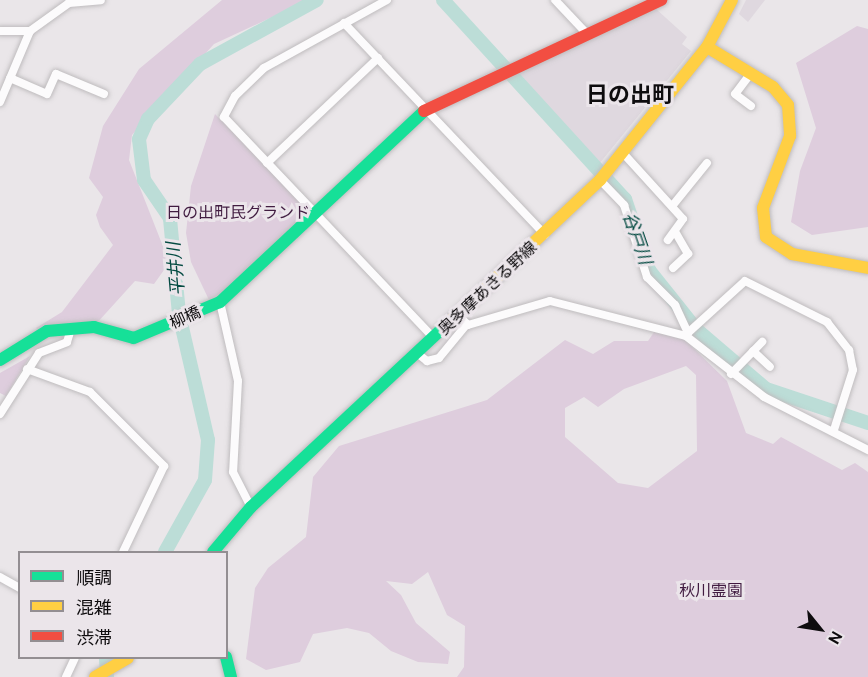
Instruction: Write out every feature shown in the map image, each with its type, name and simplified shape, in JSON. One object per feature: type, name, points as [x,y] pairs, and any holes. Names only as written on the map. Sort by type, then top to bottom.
[{"type":"street","points":[[0,102],[30,31],[67,1],[101,0]]},
{"type":"street","points":[[387,0],[264,68],[228,109],[224,117],[434,338]]},
{"type":"street","points":[[555,0],[587,34]]},
{"type":"street","name":"柳橋","points":[[0,360],[36,335],[94,327],[127,339],[157,330],[216,303],[316,214],[426,110],[661,0]]},
{"type":"street","name":"奥多摩あきる野線","points":[[214,551],[251,507],[417,353],[434,338],[463,320],[600,180],[707,47],[732,0]]},
{"type":"street","points":[[344,22],[544,235]]},
{"type":"street","points":[[0,31],[30,31]]},
{"type":"street","points":[[707,47],[784,96],[791,114],[790,136],[763,208],[766,237],[792,254],[868,268]]},
{"type":"street","points":[[267,163],[378,58]]},
{"type":"street","points":[[751,73],[735,94],[751,106]]},
{"type":"street","points":[[10,78],[47,94],[56,74],[104,94]]},
{"type":"street","points":[[623,153],[673,205],[684,224],[668,240]]},
{"type":"street","points":[[673,205],[707,163]]},
{"type":"street","points":[[600,180],[629,215],[647,277],[688,333],[736,368],[764,397],[834,430],[868,450]]},
{"type":"street","points":[[673,268],[688,254],[676,232]]},
{"type":"street","points":[[688,333],[745,281],[827,322],[849,350],[853,370],[834,430]]},
{"type":"street","points":[[417,353],[427,361],[439,358],[463,320],[550,301],[688,333]]},
{"type":"street","points":[[216,303],[238,381],[233,472],[251,507]]},
{"type":"street","points":[[0,414],[27,369],[44,349],[67,342],[71,329]]},
{"type":"street","points":[[736,368],[762,342]]},
{"type":"street","points":[[753,351],[770,367]]},
{"type":"street","points":[[27,369],[90,392],[164,466],[123,551]]},
{"type":"street","points":[[0,577],[18,587]]},
{"type":"street","points":[[66,677],[74,659]]},
{"type":"street","points":[[95,677],[125,659]]},
{"type":"street","points":[[226,659],[231,677]]},
{"type":"shaded area","points":[[746,0],[765,0],[748,22],[739,14]]},
{"type":"shaded area","points":[[655,8],[687,37],[682,44],[691,51],[599,164],[512,74]]},
{"type":"green space","points":[[222,0],[309,0],[214,44],[132,135],[129,160],[166,254],[164,270],[154,284],[135,281],[96,324],[46,337],[36,328],[62,312],[113,245],[100,227],[96,215],[103,197],[89,178],[103,126],[139,69]]},
{"type":"green space","points":[[857,26],[868,29],[868,227],[812,235],[791,222],[800,171],[816,128],[796,63]]},
{"type":"green space","name":"日の出町民グランド","points":[[215,114],[310,213],[232,287],[209,300],[191,262],[186,233],[191,186]]},
{"type":"green space","name":"秋川霊園","points":[[654,332],[685,340],[727,381],[746,433],[773,444],[781,437],[842,470],[855,463],[868,472],[868,677],[457,677],[464,667],[465,626],[447,615],[428,572],[412,584],[386,581],[401,595],[416,623],[450,652],[448,664],[418,662],[391,651],[369,633],[347,628],[313,634],[300,662],[266,670],[246,659],[255,588],[268,568],[306,537],[313,477],[339,446],[487,400],[565,340],[593,354],[614,341],[648,341]],"holes":[[[686,366],[696,375],[697,451],[648,488],[618,483],[565,437],[565,408],[584,397],[598,407],[624,389]]]},
{"type":"green space","points":[[30,356],[6,396],[0,393],[0,373]]},
{"type":"waterway","name":"平井川","points":[[166,551],[205,480],[208,440],[179,314],[170,218],[144,180],[139,139],[148,119],[200,64],[317,0]]},
{"type":"waterway","name":"谷戸川","points":[[443,0],[625,199],[649,270],[696,329],[766,389],[868,423]]},
{"type":"waterway","name":"平井川","points":[[106,659],[107,677]]},
{"type":"traffic: fast","points":[[0,360],[47,331],[94,327],[134,338],[220,302],[424,111]]},
{"type":"traffic: fast","points":[[214,551],[251,507],[445,326]]},
{"type":"traffic: fast","points":[[226,659],[231,677]]},
{"type":"traffic: slow","points":[[445,326],[600,180],[707,47],[732,0]]},
{"type":"traffic: slow","points":[[707,47],[773,87],[788,105],[790,136],[763,208],[766,237],[792,254],[868,268]]},
{"type":"traffic: slow","points":[[95,677],[126,659]]},
{"type":"traffic: jam","points":[[424,111],[661,0]]},
{"type":"district","name":"日の出町","points":[[630,94]]}]
